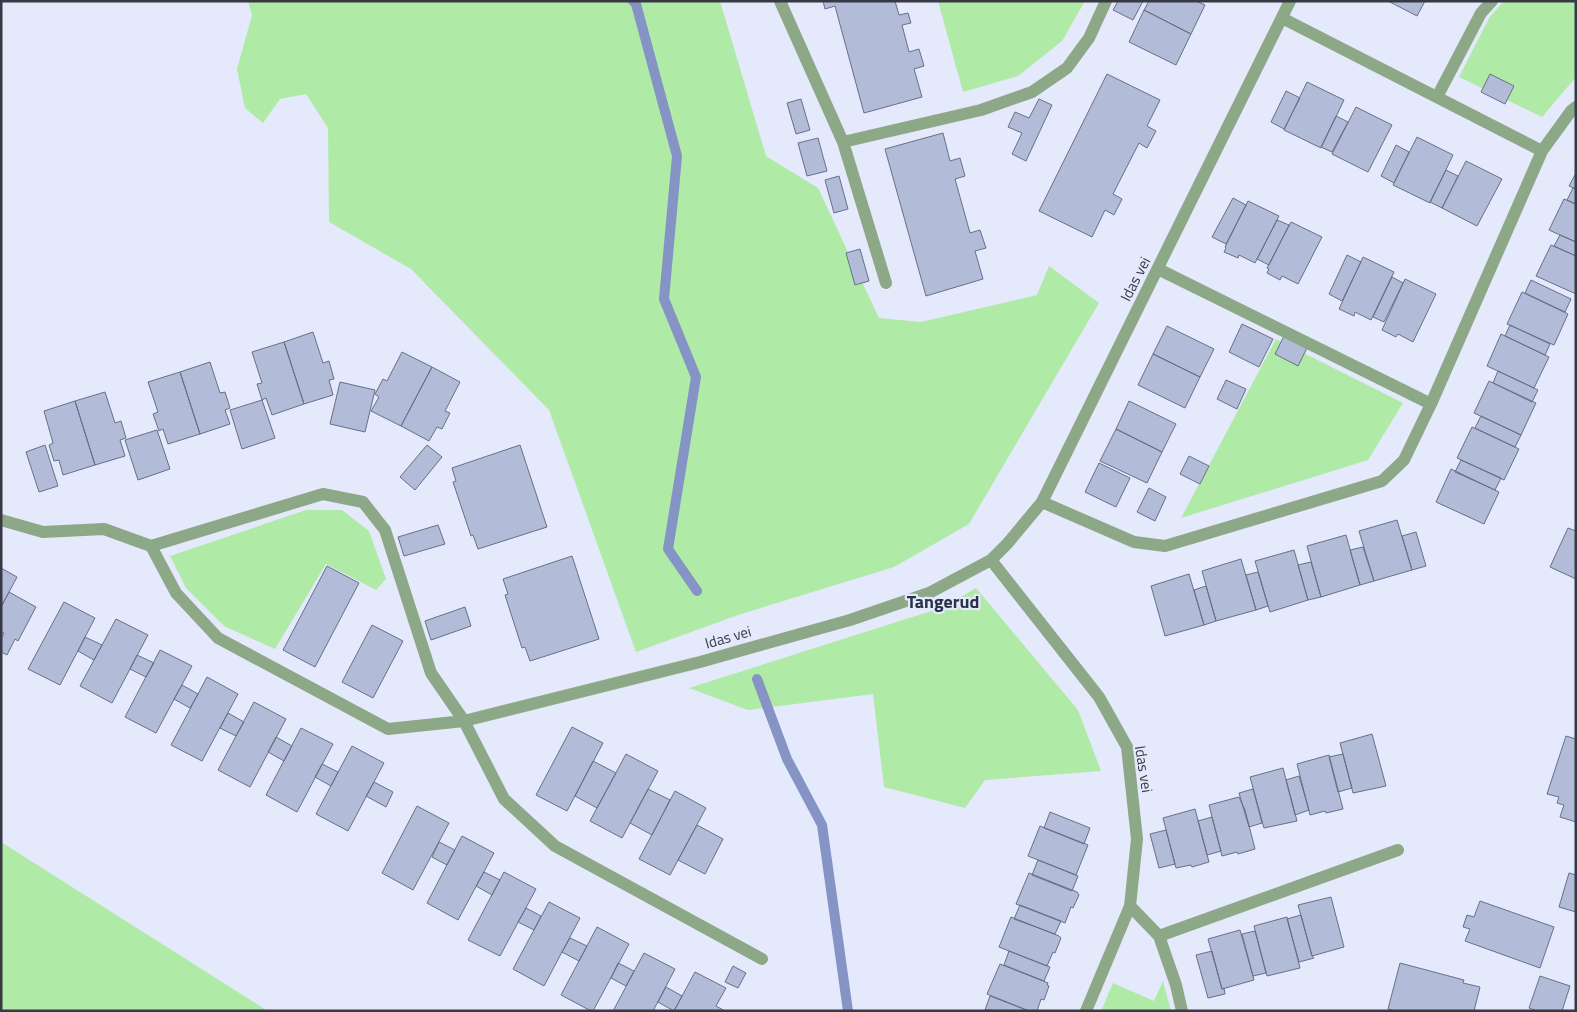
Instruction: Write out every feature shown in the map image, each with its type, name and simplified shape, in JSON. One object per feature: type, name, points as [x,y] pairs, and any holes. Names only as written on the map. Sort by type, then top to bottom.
[{"type":"street","points":[[780,1],[843,142],[886,283]]},
{"type":"street","points":[[843,142],[981,110],[1032,92],[1067,68],[1089,38],[1106,1]]},
{"type":"street","name":"Idas vei","points":[[151,546],[176,593],[218,638],[388,730],[464,721],[700,662],[850,620],[929,594],[991,560],[1042,502],[1290,1]]},
{"type":"street","points":[[1437,97],[1481,13],[1492,1]]},
{"type":"street","points":[[1282,18],[1542,151]]},
{"type":"street","points":[[1042,502],[1134,542],[1165,546],[1382,481],[1404,460],[1431,404],[1542,151],[1570,111],[1576,107]]},
{"type":"street","points":[[1158,269],[1431,404]]},
{"type":"street","points":[[1,520],[43,532],[104,529],[151,546],[323,494],[363,502],[385,530],[431,673],[464,721],[504,799],[554,846],[762,959]]},
{"type":"street","name":"Idas vei","points":[[991,560],[1099,697],[1127,747],[1137,839],[1130,906],[1086,1011]]},
{"type":"street","points":[[1159,936],[1398,850]]},
{"type":"street","points":[[1130,906],[1159,936],[1176,985],[1182,1011]]},
{"type":"green space","points":[[248,1],[720,1],[766,156],[818,188],[879,318],[921,322],[1037,295],[1049,266],[1099,303],[969,524],[894,567],[738,615],[636,652],[549,410],[411,269],[329,222],[328,128],[306,94],[280,99],[263,123],[245,108],[237,69],[252,15]]},
{"type":"green space","points":[[938,1],[1085,1],[1062,41],[1018,76],[963,92]]},
{"type":"green space","points":[[1504,1],[1576,1],[1576,77],[1542,117],[1459,77],[1489,18]]},
{"type":"green space","points":[[1276,339],[1403,403],[1368,460],[1181,518]]},
{"type":"green space","points":[[306,510],[342,510],[369,531],[386,579],[376,590],[326,564],[275,649],[224,626],[186,588],[170,556]]},
{"type":"green space","points":[[976,588],[1078,710],[1101,771],[985,780],[965,808],[884,787],[873,694],[748,710],[689,688],[944,607]]},
{"type":"green space","points":[[1,842],[268,1011],[1,1011]]},
{"type":"green space","points":[[1163,981],[1171,1011],[1101,1011],[1113,983],[1154,1001]]},
{"type":"building","points":[[823,1],[895,1],[899,15],[908,13],[911,23],[902,25],[909,52],[919,49],[924,66],[914,69],[922,97],[864,113],[835,6],[825,9]]},
{"type":"building","points":[[1118,1],[1143,1],[1133,20],[1113,10]]},
{"type":"building","points":[[1149,1],[1196,1],[1205,5],[1191,34],[1144,10]]},
{"type":"building","points":[[1388,1],[1425,1],[1417,16]]},
{"type":"building","points":[[1144,10],[1191,34],[1176,65],[1129,42]]},
{"type":"building","points":[[1107,74],[1160,100],[1147,126],[1156,131],[1147,148],[1139,143],[1113,194],[1122,199],[1114,215],[1105,210],[1092,237],[1039,211]]},
{"type":"building","points":[[1490,74],[1514,86],[1505,104],[1481,92]]},
{"type":"building","points":[[1307,82],[1344,100],[1321,148],[1284,130]]},
{"type":"building","points":[[1286,91],[1300,98],[1284,129],[1271,122]]},
{"type":"building","points":[[801,99],[810,130],[796,134],[787,103]]},
{"type":"building","points":[[1039,99],[1052,105],[1026,161],[1012,154],[1022,133],[1008,127],[1015,112],[1029,118]]},
{"type":"building","points":[[1356,107],[1392,125],[1368,172],[1332,154]]},
{"type":"building","points":[[1336,116],[1348,122],[1332,152],[1321,147]]},
{"type":"building","points":[[943,133],[950,161],[960,158],[965,176],[955,179],[970,233],[980,230],[986,248],[975,251],[983,279],[926,296],[885,149]]},
{"type":"building","points":[[1417,137],[1453,155],[1430,203],[1393,185]]},
{"type":"building","points":[[818,138],[827,171],[807,176],[798,143]]},
{"type":"building","points":[[1396,145],[1409,152],[1394,183],[1381,176]]},
{"type":"building","points":[[1466,161],[1502,179],[1477,226],[1442,208]]},
{"type":"building","points":[[1446,170],[1458,176],[1442,208],[1430,202]]},
{"type":"building","points":[[1576,173],[1576,189],[1569,186]]},
{"type":"building","points":[[839,176],[848,209],[834,213],[825,180]]},
{"type":"building","points":[[1573,188],[1576,189],[1576,204],[1567,200]]},
{"type":"building","points":[[1233,198],[1246,205],[1226,244],[1212,237]]},
{"type":"building","points":[[1564,199],[1576,204],[1576,242],[1549,230]]},
{"type":"building","points":[[1248,201],[1279,216],[1255,263],[1239,255],[1238,258],[1224,252]]},
{"type":"building","points":[[1277,220],[1289,225],[1269,265],[1257,259]]},
{"type":"building","points":[[1291,222],[1322,237],[1298,284],[1282,276],[1280,280],[1267,273],[1269,269],[1267,268]]},
{"type":"building","points":[[1560,235],[1576,242],[1576,256],[1554,246]]},
{"type":"building","points":[[1551,245],[1576,256],[1576,294],[1536,276]]},
{"type":"building","points":[[860,249],[869,281],[855,285],[846,253]]},
{"type":"building","points":[[1347,255],[1361,262],[1342,301],[1329,294]]},
{"type":"building","points":[[1363,257],[1394,272],[1371,320],[1355,312],[1354,316],[1339,309]]},
{"type":"building","points":[[1392,277],[1403,283],[1384,322],[1373,317]]},
{"type":"building","points":[[1405,279],[1436,294],[1413,342],[1398,334],[1396,337],[1382,330]]},
{"type":"building","points":[[1531,280],[1571,299],[1565,312],[1525,293]]},
{"type":"building","points":[[1522,292],[1568,314],[1554,345],[1507,324]]},
{"type":"building","points":[[1242,324],[1273,339],[1259,367],[1229,352]]},
{"type":"building","points":[[1510,325],[1550,344],[1545,355],[1505,336]]},
{"type":"building","points":[[1167,326],[1214,349],[1200,377],[1153,354]]},
{"type":"building","points":[[313,332],[323,363],[329,361],[334,379],[329,380],[333,395],[304,404],[284,342]]},
{"type":"building","points":[[1501,334],[1549,357],[1534,388],[1487,366]]},
{"type":"building","points":[[1284,336],[1307,348],[1298,366],[1275,354]]},
{"type":"building","points":[[284,342],[304,404],[272,415],[266,398],[262,400],[257,384],[262,383],[252,352]]},
{"type":"building","points":[[402,352],[432,367],[401,426],[371,411],[379,397],[375,394],[383,379],[387,381]]},
{"type":"building","points":[[1153,354],[1200,377],[1185,408],[1138,385]]},
{"type":"building","points":[[210,362],[220,393],[225,392],[230,408],[225,410],[230,424],[200,434],[180,372]]},
{"type":"building","points":[[432,367],[460,382],[445,411],[450,413],[442,429],[437,427],[429,441],[401,426]]},
{"type":"building","points":[[1498,371],[1538,390],[1532,402],[1493,383]]},
{"type":"building","points":[[180,372],[200,434],[168,444],[163,429],[159,431],[153,414],[158,412],[148,382]]},
{"type":"building","points":[[1226,380],[1246,389],[1237,409],[1217,399]]},
{"type":"building","points":[[1489,381],[1536,403],[1521,435],[1474,413]]},
{"type":"building","points":[[340,382],[375,390],[365,432],[330,424]]},
{"type":"building","points":[[105,392],[115,423],[121,421],[126,438],[120,440],[125,456],[95,465],[75,401]]},
{"type":"building","points":[[262,400],[275,438],[242,449],[230,410]]},
{"type":"building","points":[[75,401],[95,465],[63,475],[59,460],[54,461],[49,445],[53,443],[44,411]]},
{"type":"building","points":[[1129,401],[1176,424],[1162,452],[1116,429]]},
{"type":"building","points":[[1481,416],[1521,435],[1515,447],[1475,428]]},
{"type":"building","points":[[1472,427],[1519,449],[1504,480],[1457,458]]},
{"type":"building","points":[[1116,429],[1162,452],[1147,483],[1100,461]]},
{"type":"building","points":[[157,430],[170,469],[138,480],[125,440]]},
{"type":"building","points":[[45,445],[58,486],[39,492],[26,452]]},
{"type":"building","points":[[427,445],[442,457],[415,490],[400,477]]},
{"type":"building","points":[[520,445],[547,527],[478,549],[473,535],[471,536],[453,482],[456,481],[452,468]]},
{"type":"building","points":[[1189,456],[1209,466],[1200,484],[1180,474]]},
{"type":"building","points":[[1461,460],[1501,478],[1495,490],[1455,472]]},
{"type":"building","points":[[1099,463],[1130,478],[1116,507],[1085,492]]},
{"type":"building","points":[[1451,469],[1499,492],[1484,524],[1436,502]]},
{"type":"building","points":[[1149,488],[1166,497],[1155,521],[1137,512]]},
{"type":"building","points":[[1397,520],[1412,570],[1374,581],[1359,531]]},
{"type":"building","points":[[438,525],[445,544],[404,556],[398,537]]},
{"type":"building","points":[[1568,528],[1576,531],[1576,579],[1550,567]]},
{"type":"building","points":[[1416,532],[1426,566],[1412,570],[1402,536]]},
{"type":"building","points":[[1346,535],[1360,585],[1321,597],[1307,546]]},
{"type":"building","points":[[1363,547],[1374,581],[1360,585],[1350,550]]},
{"type":"building","points":[[1294,550],[1308,600],[1270,612],[1255,561]]},
{"type":"building","points":[[572,556],[599,639],[530,661],[525,647],[522,648],[505,595],[508,594],[503,579]]},
{"type":"building","points":[[1241,559],[1256,610],[1216,621],[1202,571]]},
{"type":"building","points":[[1311,562],[1321,597],[1308,600],[1298,565]]},
{"type":"building","points":[[327,566],[359,583],[315,667],[283,650]]},
{"type":"building","points":[[1,568],[17,577],[1,607]]},
{"type":"building","points":[[1258,572],[1268,606],[1256,610],[1246,575]]},
{"type":"building","points":[[1189,574],[1204,625],[1165,636],[1151,586]]},
{"type":"building","points":[[1206,586],[1216,621],[1204,625],[1194,590]]},
{"type":"building","points":[[9,592],[36,607],[18,641],[15,639],[7,655],[1,652],[1,639],[4,633],[1,632],[1,607]]},
{"type":"building","points":[[64,602],[95,618],[60,685],[28,669]]},
{"type":"building","points":[[465,607],[471,626],[431,640],[425,621]]},
{"type":"building","points":[[116,619],[148,635],[112,703],[80,686]]},
{"type":"building","points":[[372,625],[403,641],[373,698],[342,682]]},
{"type":"building","points":[[85,637],[102,645],[94,660],[78,651]]},
{"type":"building","points":[[160,650],[192,666],[156,733],[125,717]]},
{"type":"building","points":[[137,655],[154,663],[146,677],[130,669]]},
{"type":"building","points":[[207,677],[238,694],[202,761],[171,745]]},
{"type":"building","points":[[182,685],[198,694],[190,708],[174,699]]},
{"type":"building","points":[[254,702],[286,719],[250,787],[218,770]]},
{"type":"building","points":[[228,713],[244,722],[236,736],[220,728]]},
{"type":"building","points":[[572,727],[603,743],[567,811],[536,795]]},
{"type":"building","points":[[301,728],[333,744],[297,812],[266,795]]},
{"type":"building","points":[[1372,734],[1386,786],[1353,793],[1340,743]]},
{"type":"building","points":[[1566,736],[1576,739],[1576,822],[1560,817],[1564,805],[1557,803],[1559,797],[1547,794]]},
{"type":"building","points":[[276,737],[292,746],[284,761],[268,752]]},
{"type":"building","points":[[352,746],[384,763],[348,831],[316,814]]},
{"type":"building","points":[[626,754],[658,771],[622,838],[590,821]]},
{"type":"building","points":[[1343,754],[1352,788],[1338,792],[1329,757]]},
{"type":"building","points":[[1329,755],[1343,809],[1310,815],[1297,764]]},
{"type":"building","points":[[593,761],[616,773],[597,808],[575,796]]},
{"type":"building","points":[[322,764],[338,772],[331,786],[315,777]]},
{"type":"building","points":[[1283,768],[1297,821],[1264,828],[1250,777]]},
{"type":"building","points":[[1299,776],[1309,810],[1295,815],[1286,780]]},
{"type":"building","points":[[374,782],[393,792],[386,807],[366,796]]},
{"type":"building","points":[[648,789],[670,800],[652,835],[630,823]]},
{"type":"building","points":[[1253,789],[1262,823],[1249,827],[1239,793]]},
{"type":"building","points":[[675,791],[706,808],[670,875],[639,859]]},
{"type":"building","points":[[1239,797],[1245,810],[1255,849],[1222,856],[1209,805]]},
{"type":"building","points":[[417,806],[449,823],[413,890],[382,873]]},
{"type":"building","points":[[1195,809],[1209,862],[1192,867],[1191,865],[1176,868],[1163,818]]},
{"type":"building","points":[[1050,812],[1090,828],[1084,844],[1044,828]]},
{"type":"building","points":[[1212,817],[1221,851],[1207,855],[1198,821]]},
{"type":"building","points":[[697,825],[723,839],[705,874],[678,860]]},
{"type":"building","points":[[1040,826],[1088,845],[1076,875],[1028,856]]},
{"type":"building","points":[[1166,830],[1175,864],[1159,868],[1150,834]]},
{"type":"building","points":[[462,836],[494,853],[458,920],[427,903]]},
{"type":"building","points":[[439,842],[455,850],[447,865],[432,857]]},
{"type":"building","points":[[1038,860],[1078,876],[1072,891],[1032,875]]},
{"type":"building","points":[[484,872],[500,880],[492,895],[476,886]]},
{"type":"building","points":[[504,872],[536,889],[500,956],[468,940]]},
{"type":"building","points":[[1029,873],[1077,892],[1079,895],[1073,908],[1071,907],[1065,923],[1016,904]]},
{"type":"building","points":[[1569,873],[1576,875],[1576,912],[1559,907]]},
{"type":"building","points":[[1331,897],[1344,947],[1312,956],[1298,905]]},
{"type":"building","points":[[1480,901],[1554,927],[1540,968],[1465,941],[1470,929],[1463,927],[1467,915],[1474,917]]},
{"type":"building","points":[[549,902],[580,918],[544,986],[513,969]]},
{"type":"building","points":[[1020,905],[1061,921],[1055,934],[1014,919]]},
{"type":"building","points":[[526,908],[541,916],[534,930],[518,922]]},
{"type":"building","points":[[1301,915],[1314,958],[1299,962],[1287,919]]},
{"type":"building","points":[[1011,917],[1061,938],[1047,966],[999,947]]},
{"type":"building","points":[[1287,917],[1300,968],[1267,976],[1254,926]]},
{"type":"building","points":[[597,927],[629,944],[593,1011],[591,1011],[561,995]]},
{"type":"building","points":[[1240,930],[1254,980],[1222,989],[1208,939]]},
{"type":"building","points":[[1255,931],[1266,973],[1253,976],[1242,934]]},
{"type":"building","points":[[570,938],[587,946],[579,961],[562,952]]},
{"type":"building","points":[[1009,951],[1050,967],[1044,981],[1004,965]]},
{"type":"building","points":[[1212,951],[1225,994],[1208,998],[1196,955]]},
{"type":"building","points":[[644,953],[675,969],[653,1011],[613,1011]]},
{"type":"building","points":[[618,963],[634,971],[626,986],[611,978]]},
{"type":"building","points":[[1400,963],[1464,980],[1463,983],[1480,987],[1474,1011],[1396,1011],[1388,1009]]},
{"type":"building","points":[[1000,964],[1048,983],[1047,985],[1049,986],[1044,1000],[1041,999],[1037,1011],[1029,1011],[987,994]]},
{"type":"building","points":[[733,966],[746,973],[738,988],[725,982]]},
{"type":"building","points":[[695,972],[726,988],[716,1006],[725,1011],[674,1011]]},
{"type":"building","points":[[1540,976],[1570,986],[1562,1011],[1537,1011],[1529,1008]]},
{"type":"building","points":[[666,987],[682,996],[674,1011],[658,1002]]},
{"type":"building","points":[[990,996],[1029,1011],[985,1010]]},
{"type":"waterway","points":[[633,1],[636,4],[677,156],[664,299],[696,377],[668,549],[697,591]]},
{"type":"waterway","points":[[757,679],[787,759],[822,825],[848,1011]]},
{"type":"district","name":"Tangerud","points":[[943,601]]}]
